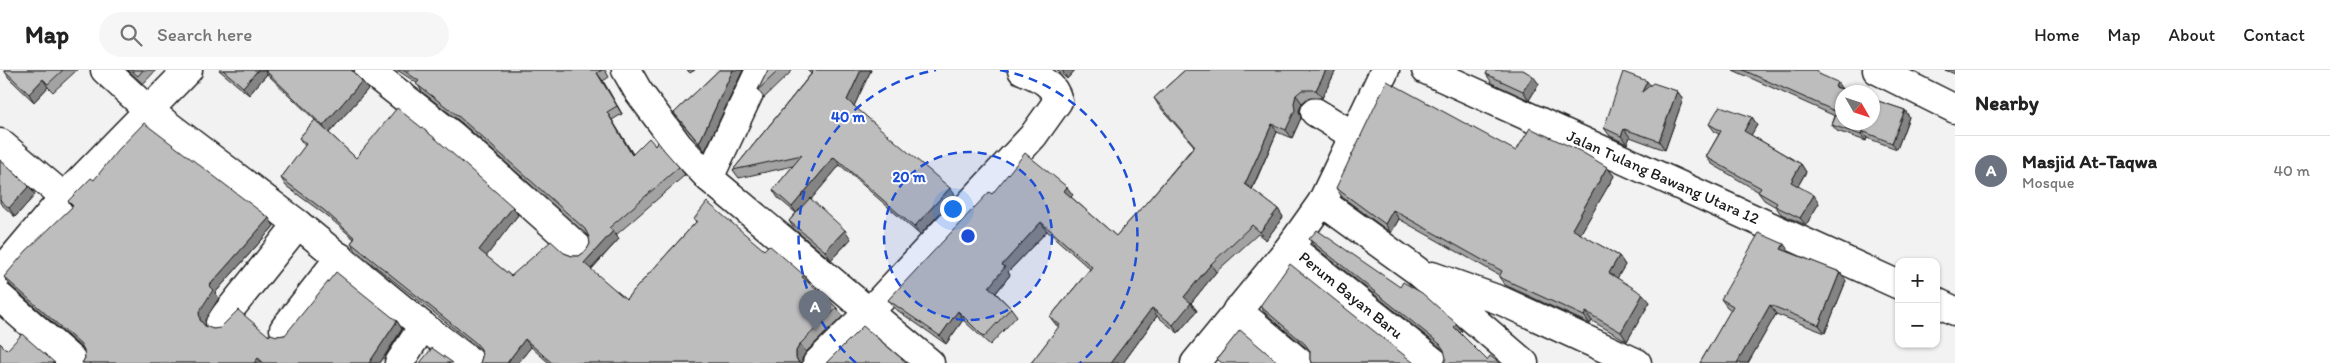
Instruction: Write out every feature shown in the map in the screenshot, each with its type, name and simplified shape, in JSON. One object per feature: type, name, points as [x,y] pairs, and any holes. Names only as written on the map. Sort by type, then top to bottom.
[{"type":"street","points":[[105,70],[148,110],[298,224],[423,326],[472,363]]},
{"type":"street","points":[[0,273],[64,196],[188,70]]},
{"type":"street","points":[[370,70],[452,135],[580,249]]},
{"type":"street","points":[[626,70],[638,91],[678,145],[709,178],[930,363]]},
{"type":"street","points":[[709,178],[760,70]]},
{"type":"street","points":[[817,363],[869,312],[1033,136],[1049,116],[1058,101],[1056,91],[1040,78],[1022,70]]},
{"type":"street","points":[[1195,363],[1290,247],[1322,202],[1385,70]]},
{"type":"street","name":"Jalan Tulang Bawang Utara 12","points":[[1426,70],[1895,283]]},
{"type":"street","points":[[1877,70],[1955,109]]},
{"type":"street","points":[[1315,112],[1354,136]]},
{"type":"street","points":[[0,143],[64,196]]},
{"type":"street","points":[[1322,202],[1416,270],[1524,363]]},
{"type":"street","points":[[220,322],[298,224]]},
{"type":"street","name":"Perum Bayan Baru","points":[[1290,247],[1435,363]]},
{"type":"street","points":[[284,329],[340,257]]},
{"type":"street","points":[[1416,270],[1502,301],[1636,363]]},
{"type":"street","points":[[0,298],[75,363]]},
{"type":"street","points":[[1938,303],[1955,310]]},
{"type":"street","points":[[1238,310],[1300,363]]},
{"type":"street","points":[[399,363],[423,326]]},
{"type":"building","points":[[4,70],[63,70],[48,84],[43,79],[29,94]]},
{"type":"building","points":[[131,70],[143,70],[138,76]]},
{"type":"building","points":[[223,70],[258,70],[243,87]]},
{"type":"building","points":[[265,70],[351,70],[362,81],[323,126]]},
{"type":"building","points":[[403,70],[602,70],[597,73],[617,106],[607,112],[632,155],[649,138],[655,145],[657,142],[679,167],[609,228],[613,231],[584,263],[626,299],[697,221],[694,219],[707,202],[764,250],[769,245],[804,275],[802,277],[837,308],[800,344],[796,351],[796,358],[799,363],[552,363],[525,339],[507,363],[480,363],[482,357],[481,349],[476,343],[351,243],[355,238],[325,211],[281,178],[306,144],[299,138],[315,120],[356,158],[397,108],[436,139],[513,207],[479,250],[511,276],[551,241],[564,253],[572,256],[579,256],[586,251],[590,244],[585,229],[457,115],[416,84],[419,81]]},
{"type":"building","points":[[719,70],[733,70],[699,143],[674,113]]},
{"type":"building","points":[[768,70],[779,70],[758,90]]},
{"type":"building","points":[[810,70],[861,70],[847,100],[950,188],[914,227],[834,157],[792,207],[773,190],[802,155],[733,170],[813,72]]},
{"type":"building","points":[[1185,70],[1326,70],[1316,90],[1302,90],[1296,95],[1295,110],[1286,130],[1272,124],[1245,184],[1278,209],[1260,232],[1252,225],[1211,264],[1184,297],[1191,303],[1173,325],[1152,308],[1112,363],[1031,363],[1060,325],[1050,317],[1092,267],[1041,222],[1002,265],[1005,267],[989,287],[1011,308],[984,337],[958,311],[940,336],[888,300],[989,192],[992,194],[1025,153],[1067,187],[1064,191],[1116,236],[1195,146],[1154,98]]},
{"type":"building","points":[[1488,70],[1523,70],[1533,76],[1523,91],[1486,74]]},
{"type":"building","points":[[1743,70],[1816,70],[1819,74],[1837,82],[1835,85],[1835,111]]},
{"type":"building","points":[[1623,72],[1647,81],[1642,92],[1653,83],[1677,91],[1659,141],[1624,129],[1621,136],[1604,128]]},
{"type":"building","points":[[1387,81],[1516,151],[1530,128],[1580,151],[1607,167],[1572,229],[1619,256],[1609,273],[1643,294],[1621,332],[1586,312],[1584,316],[1499,277],[1502,271],[1393,210],[1385,224],[1336,188]]},
{"type":"building","points":[[1880,102],[1905,110],[1892,143],[1862,131],[1861,135],[1846,130],[1880,130]]},
{"type":"building","points":[[1720,106],[1752,117],[1744,131],[1801,164],[1791,182],[1814,195],[1800,218],[1775,206],[1777,203],[1758,192],[1761,188],[1706,157],[1721,131],[1709,124]]},
{"type":"building","points":[[144,123],[269,218],[209,286],[213,290],[199,312],[200,320],[205,326],[213,329],[220,328],[238,310],[269,336],[271,334],[277,336],[285,335],[336,272],[397,321],[369,363],[264,363],[258,358],[254,363],[82,363],[85,358],[84,350],[80,344],[4,277],[26,251],[73,206],[68,201],[91,178],[94,180],[117,151]]},
{"type":"building","points":[[0,160],[29,186],[9,208],[0,200]]},
{"type":"building","points":[[810,198],[845,230],[825,251],[789,221]]},
{"type":"building","points":[[1317,230],[1400,287],[1403,282],[1422,293],[1457,324],[1454,327],[1487,360],[1490,356],[1500,363],[1444,363],[1446,358],[1440,344],[1309,239]]},
{"type":"building","points":[[1759,233],[1784,244],[1781,249],[1840,272],[1819,325],[1770,305],[1737,363],[1700,363],[1733,306],[1721,299]]},
{"type":"building","points":[[1290,264],[1414,363],[1313,363],[1310,360],[1310,351],[1305,344],[1260,306]]},
{"type":"building","points":[[863,326],[907,363],[826,363]]},
{"type":"building","points":[[1240,330],[1279,363],[1222,363],[1217,359]]},
{"type":"building","points":[[22,334],[55,363],[0,363],[0,343],[7,350]]},
{"type":"building","points":[[432,348],[453,363],[420,363]]},
{"type":"place","name":"Masjid At-Taqwa","points":[[815,331]]}]
